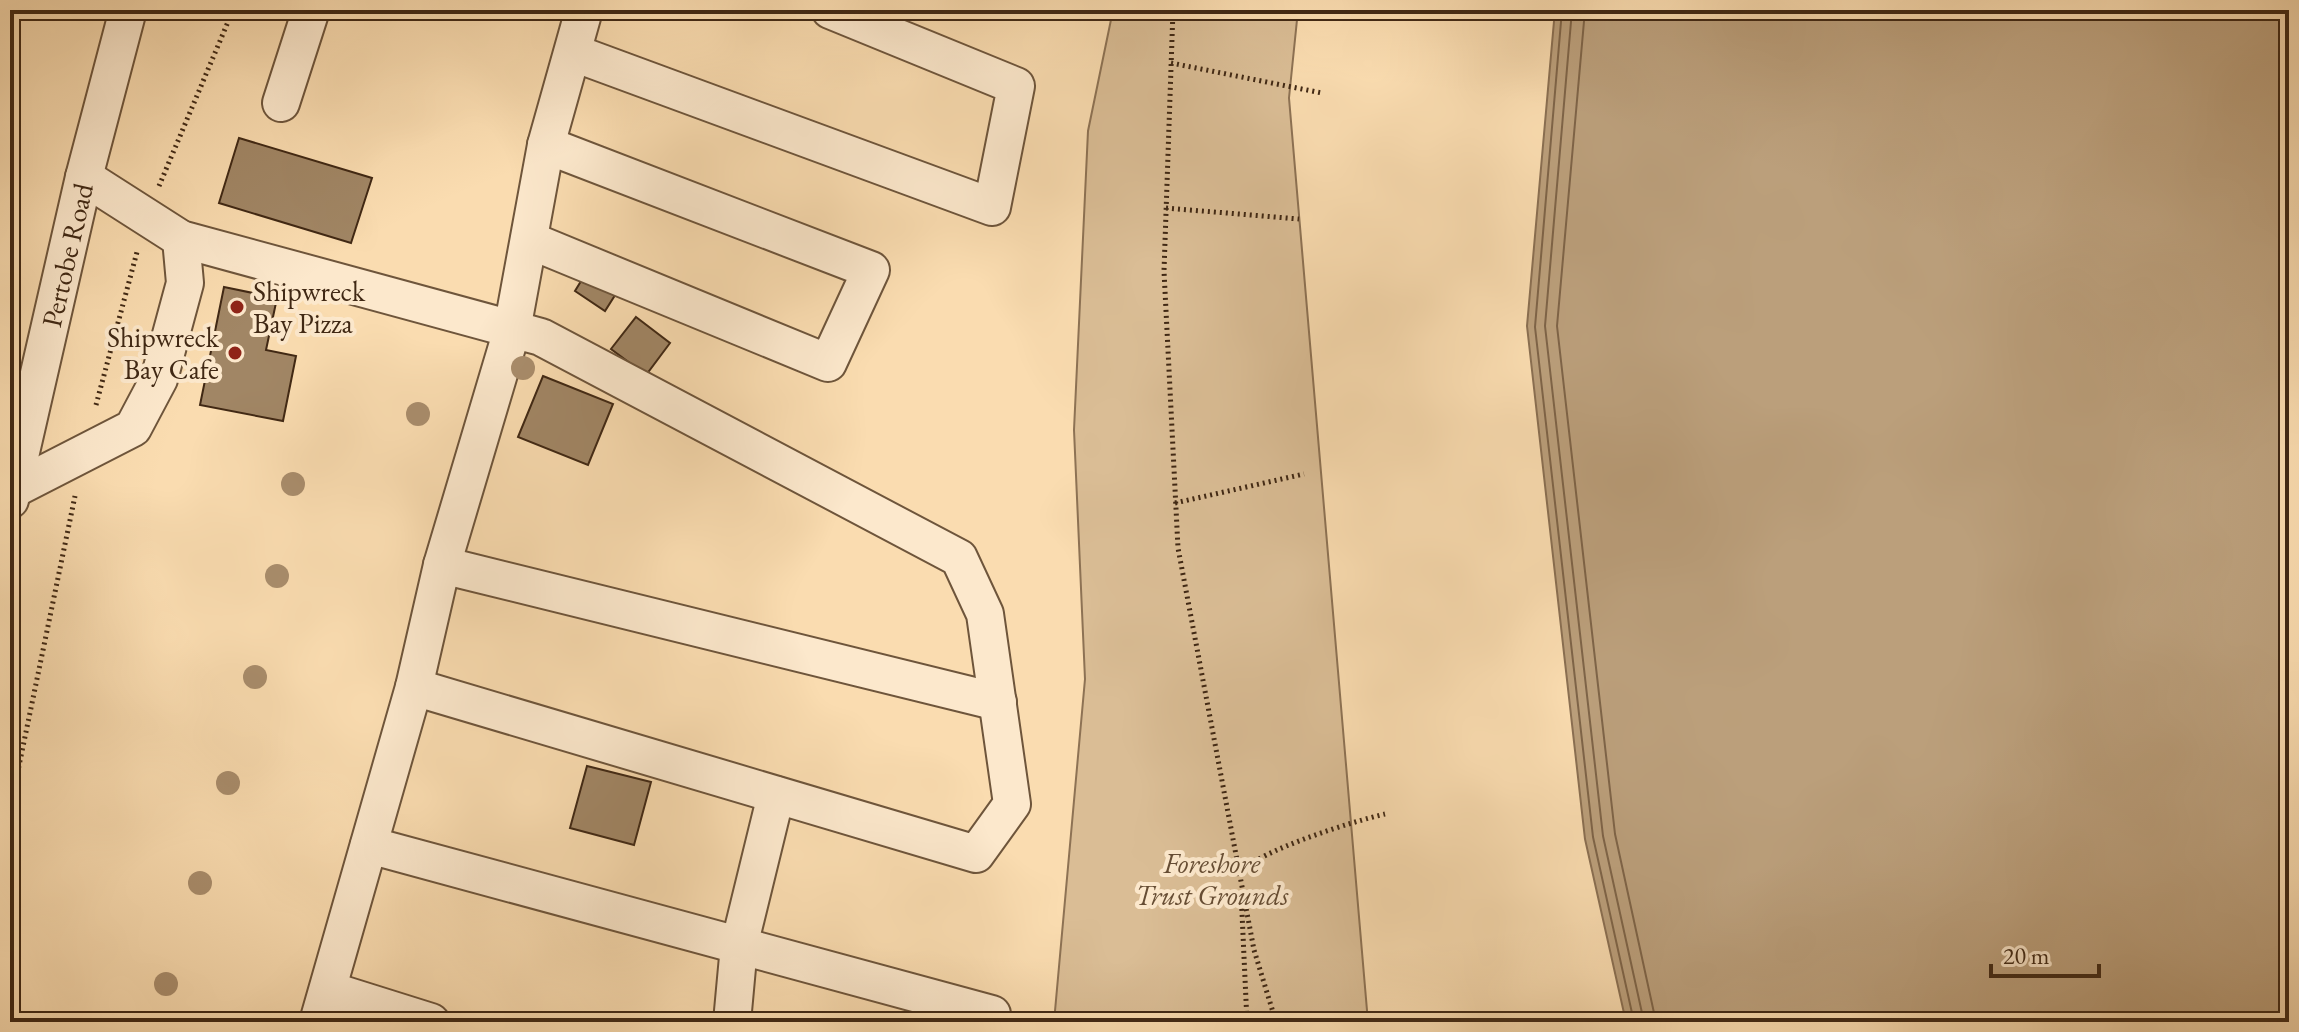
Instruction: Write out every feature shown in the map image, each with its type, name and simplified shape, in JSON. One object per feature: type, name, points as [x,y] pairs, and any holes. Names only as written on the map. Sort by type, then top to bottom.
[{"type":"street","name":"Pertobe Road","points":[[11,495],[84,177],[128,10]]},
{"type":"street","points":[[281,103],[311,10]]},
{"type":"street","points":[[431,1022],[323,1006],[414,687],[442,565],[512,330],[546,145],[584,10]]},
{"type":"street","points":[[574,53],[992,207],[1016,86],[830,10]]},
{"type":"street","points":[[529,240],[828,363],[871,270],[546,145]]},
{"type":"street","points":[[84,177],[181,239],[541,337],[959,558],[985,614],[1012,804],[976,854],[414,687]]},
{"type":"street","points":[[11,495],[133,428],[159,379],[185,283],[181,239]]},
{"type":"street","points":[[442,565],[998,702]]},
{"type":"street","points":[[732,1022],[739,946],[776,795]]},
{"type":"street","points":[[369,845],[992,1014]]},
{"type":"path","points":[[1173,10],[1164,271],[1178,548],[1254,950],[1276,1022]]},
{"type":"path","points":[[1171,63],[1322,93]]},
{"type":"path","points":[[1166,208],[1299,219]]},
{"type":"path","points":[[1175,503],[1304,474]]},
{"type":"path","points":[[1240,871],[1339,825],[1385,814]]},
{"type":"path","points":[[1240,871],[1247,1022]]},
{"type":"green space","name":"Foreshore Trust Grounds","points":[[1113,10],[1298,10],[1289,98],[1368,1022],[1054,1022],[1085,679],[1074,430],[1088,131]]},
{"type":"water","points":[[1555,10],[2289,10],[2289,1022],[1626,1022],[1585,839],[1527,326]]},
{"type":"building","points":[[239,138],[372,178],[351,243],[219,203]]},
{"type":"building","points":[[586,273],[617,292],[605,311],[575,291]]},
{"type":"building","points":[[224,287],[277,298],[266,350],[296,356],[283,421],[200,405]]},
{"type":"building","points":[[636,317],[670,343],[646,375],[611,349]]},
{"type":"building","points":[[543,376],[613,404],[588,465],[518,437]]},
{"type":"building","points":[[587,766],[651,782],[634,845],[570,828]]},
{"type":"place","name":"Shipwreck Bay Pizza","points":[[237,307]]},
{"type":"place","name":"Shipwreck Bay Cafe","points":[[235,353]]}]
